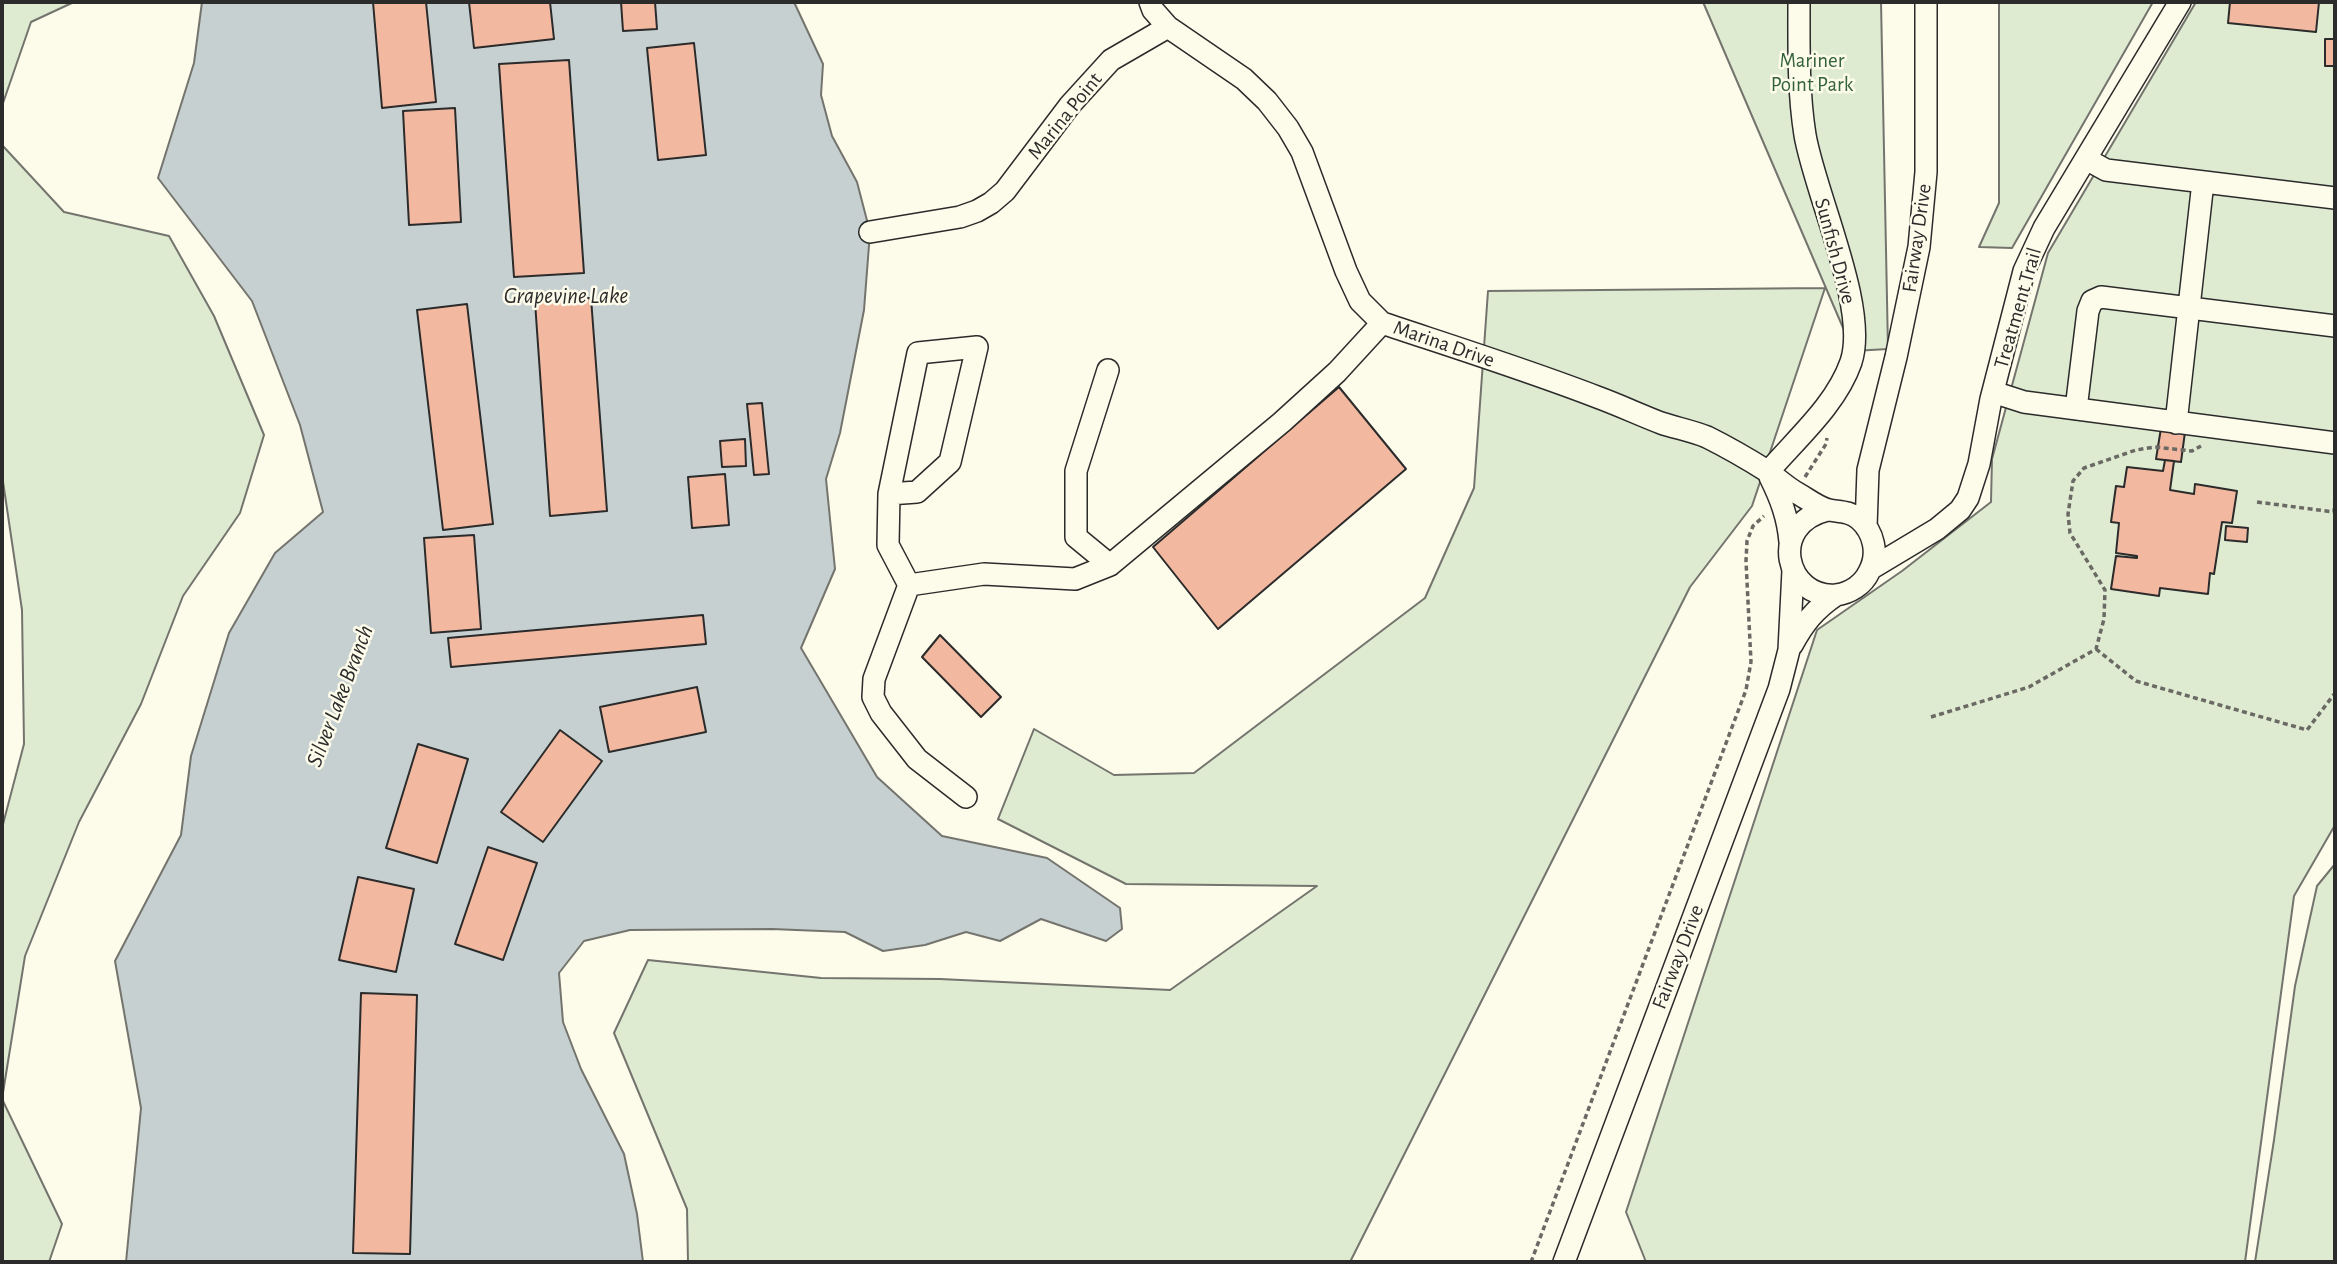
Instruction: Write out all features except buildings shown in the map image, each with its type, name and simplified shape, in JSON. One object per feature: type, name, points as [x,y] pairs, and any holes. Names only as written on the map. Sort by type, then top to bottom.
[{"type":"street","name":"Marina Drive","points":[[1150,2],[1168,27],[1244,79],[1267,101],[1287,128],[1302,152],[1360,302],[1382,323],[1706,437],[1768,472],[1787,496],[1833,510]]},
{"type":"street","name":"Sunfish Drive","points":[[1768,472],[1841,387],[1852,360],[1856,331],[1845,278],[1805,135],[1800,79],[1799,2]]},
{"type":"street","name":"Fairway Drive","points":[[1564,1262],[1775,702],[1789,650],[1793,570],[1790,542],[1795,529],[1806,519],[1833,510],[1862,483],[1868,470],[1896,357],[1919,247],[1926,172],[1926,2]]},
{"type":"street","name":"Treatment Trail","points":[[1872,568],[1949,520],[1968,498],[1979,464],[1993,392],[2029,258],[2180,2]]},
{"type":"street","name":"Marina Point","points":[[870,232],[960,217],[977,211],[1005,191],[1091,79],[1111,60],[1168,27]]},
{"type":"street","points":[[2086,159],[2106,170],[2335,198]]},
{"type":"street","points":[[2176,423],[2203,182]]},
{"type":"street","points":[[2076,409],[2088,311],[2092,301],[2101,297],[2335,326]]},
{"type":"street","points":[[909,584],[984,574],[1074,579],[1110,565],[1282,422],[1337,372],[1382,323]]},
{"type":"street","points":[[889,494],[917,492],[950,462],[977,347],[918,353],[889,494],[888,545],[909,584],[874,679],[873,697],[881,713],[917,759],[966,797]]},
{"type":"street","points":[[1108,370],[1076,471],[1076,537],[1110,565]]},
{"type":"street","points":[[1993,392],[2024,402],[2335,443]]},
{"type":"street","name":"Fairway Drive","points":[[1789,650],[1806,620],[1818,607],[1836,594],[1858,586],[1867,578],[1872,568],[1874,557],[1868,531],[1868,470]]},
{"type":"street","points":[[1787,496],[1790,542]]},
{"type":"street","points":[[1833,510],[1850,514],[1868,531],[1903,541],[1918,541]]},
{"type":"street","points":[[1793,570],[1801,582],[1813,590],[1836,594]]},
{"type":"path","points":[[1531,1262],[1746,690],[1751,662],[1747,541],[1753,526],[1803,480],[1826,444],[1828,429],[1821,411]]},
{"type":"path","points":[[1931,717],[2029,687],[2096,649],[2104,619],[2105,590],[2070,533],[2068,514],[2073,481],[2084,468],[2136,450],[2155,447],[2192,451],[2213,439],[2219,429]]},
{"type":"path","points":[[2257,502],[2334,512],[2335,499]]},
{"type":"path","points":[[2096,649],[2136,681],[2307,730],[2335,693]]},
{"type":"green space","points":[[2,2],[74,2],[31,22],[2,106]]},
{"type":"green space","name":"Mariner Point Park","points":[[1703,2],[1881,2],[1888,349],[1853,351]]},
{"type":"green space","points":[[1999,2],[2153,2],[2012,248],[1979,247],[1999,203]]},
{"type":"green space","points":[[2196,2],[2335,2],[2335,825],[2294,896],[2245,1262],[1646,1262],[1626,1212],[1817,630],[1902,571],[1991,502],[1992,459],[2048,253]]},
{"type":"green space","points":[[2,145],[64,212],[169,236],[214,316],[264,435],[240,513],[183,596],[141,704],[79,822],[25,956],[2,1099],[2,828],[24,744],[22,610],[2,475]]},
{"type":"green space","points":[[1825,288],[1752,506],[1690,587],[1350,1262],[688,1262],[687,1209],[614,1033],[648,960],[821,978],[940,979],[1170,990],[1317,886],[1126,884],[998,819],[1034,729],[1114,775],[1194,773],[1425,598],[1474,488],[1488,291]]},
{"type":"green space","points":[[2335,864],[2335,1262],[2255,1262],[2295,986],[2317,886]]},
{"type":"green space","points":[[2,1099],[62,1224],[49,1262],[2,1262]]},
{"type":"water","name":"Grapevine Lake","points":[[202,2],[794,2],[823,64],[821,95],[832,136],[857,182],[870,232],[864,310],[840,433],[826,479],[835,569],[801,648],[877,777],[942,836],[1047,858],[1120,908],[1122,929],[1106,941],[1041,919],[1000,941],[966,932],[925,945],[883,951],[845,932],[772,929],[630,930],[584,941],[559,973],[563,1022],[581,1069],[624,1154],[637,1214],[643,1262],[126,1262],[141,1108],[115,961],[181,835],[191,756],[229,633],[275,553],[323,512],[300,425],[252,301],[158,178],[194,63]]},
{"type":"water label","name":"Silver Lake Branch","points":[[340,696]]}]
